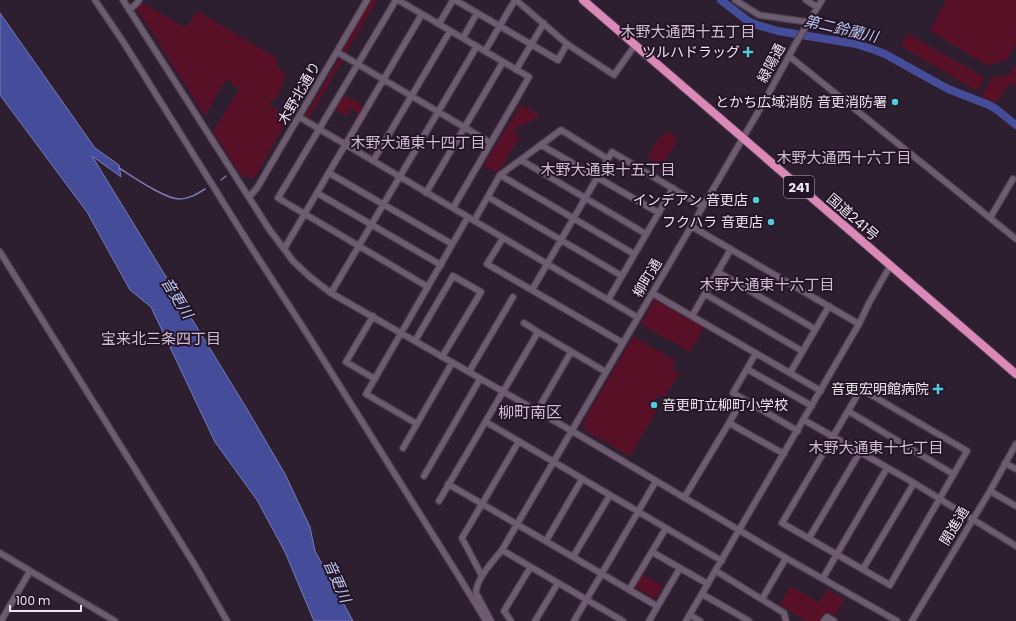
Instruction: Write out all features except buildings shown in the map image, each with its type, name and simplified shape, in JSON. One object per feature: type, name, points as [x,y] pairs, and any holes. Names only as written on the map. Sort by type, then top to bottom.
[{"type":"highway","name":"国道241号","points":[[583,0],[1016,374]]},
{"type":"street","points":[[95,0],[124,43],[251,247],[306,332],[486,621]]},
{"type":"street","points":[[123,0],[269,229],[293,261],[310,277],[331,293],[572,431],[786,558],[896,621]]},
{"type":"street","points":[[129,10],[139,0]]},
{"type":"street","name":"木野北通り","points":[[249,197],[257,188],[367,0]]},
{"type":"street","points":[[439,24],[454,0],[558,60],[567,44]]},
{"type":"street","points":[[485,51],[516,0],[567,44],[614,75],[635,45]]},
{"type":"street","points":[[735,0],[759,15],[807,24]]},
{"type":"street","points":[[806,0],[818,7]]},
{"type":"street","name":"緑陽通","points":[[743,138],[796,43],[822,0]]},
{"type":"street","points":[[428,287],[278,198],[358,64],[400,1],[529,77],[453,208]]},
{"type":"street","points":[[462,38],[477,13]]},
{"type":"street","points":[[284,249],[422,14]]},
{"type":"street","points":[[516,70],[544,23]]},
{"type":"street","points":[[373,161],[450,31]]},
{"type":"street","points":[[331,293],[477,46]]},
{"type":"street","points":[[337,52],[491,143]]},
{"type":"street","points":[[789,56],[1016,239]]},
{"type":"street","points":[[426,193],[503,62]]},
{"type":"street","points":[[298,118],[637,317]]},
{"type":"street","points":[[474,221],[500,175],[561,130],[608,159]]},
{"type":"street","name":"柳町通","points":[[482,576],[502,550],[743,138]]},
{"type":"street","points":[[541,145],[659,213]]},
{"type":"street","points":[[532,290],[612,152],[702,206]]},
{"type":"street","points":[[521,160],[646,234]]},
{"type":"street","points":[[329,173],[452,244]]},
{"type":"street","points":[[500,175],[634,254]]},
{"type":"street","points":[[990,218],[1013,179]]},
{"type":"street","points":[[608,300],[673,188]]},
{"type":"street","points":[[317,193],[441,264]]},
{"type":"street","points":[[488,197],[622,276]]},
{"type":"street","points":[[417,424],[366,394],[468,217]]},
{"type":"street","points":[[691,226],[859,324]]},
{"type":"street","points":[[503,238],[487,264],[623,343]]},
{"type":"street","points":[[692,316],[731,249]]},
{"type":"street","points":[[0,252],[196,567],[227,621]]},
{"type":"street","points":[[686,621],[821,391],[890,266]]},
{"type":"street","points":[[718,272],[815,329]]},
{"type":"street","points":[[415,341],[453,276],[481,292],[442,357]]},
{"type":"street","points":[[652,293],[821,391]]},
{"type":"street","points":[[705,294],[802,351]]},
{"type":"street","points":[[469,372],[513,297]]},
{"type":"street","points":[[790,373],[829,306]]},
{"type":"street","points":[[373,316],[346,362],[374,379]]},
{"type":"street","points":[[524,323],[606,372]]},
{"type":"street","points":[[438,501],[538,332]]},
{"type":"street","points":[[537,411],[571,352]]},
{"type":"street","points":[[756,353],[733,393],[798,431]]},
{"type":"street","points":[[403,448],[452,363]]},
{"type":"street","points":[[747,369],[812,406]]},
{"type":"street","points":[[424,476],[480,378]]},
{"type":"street","points":[[861,389],[967,450],[890,585],[782,523],[848,411],[861,389]]},
{"type":"street","points":[[684,498],[743,399]]},
{"type":"street","points":[[848,411],[953,474]]},
{"type":"street","points":[[804,420],[914,483],[1016,546]]},
{"type":"street","points":[[486,422],[722,561]]},
{"type":"street","points":[[729,424],[784,454]]},
{"type":"street","points":[[491,621],[476,593],[476,589],[482,576],[462,538],[519,441]]},
{"type":"street","name":"開進通","points":[[912,621],[990,491],[1016,444]]},
{"type":"street","points":[[809,538],[860,452]]},
{"type":"street","points":[[1005,463],[1016,469]]},
{"type":"street","points":[[823,578],[887,468]]},
{"type":"street","points":[[546,541],[582,478]]},
{"type":"street","points":[[574,621],[656,481]]},
{"type":"street","points":[[863,570],[914,483]]},
{"type":"street","points":[[448,484],[658,606]]},
{"type":"street","points":[[990,491],[1016,506]]},
{"type":"street","points":[[573,557],[610,495]]},
{"type":"street","points":[[629,590],[666,528]]},
{"type":"street","points":[[502,550],[530,568],[587,600],[614,619],[623,621]]},
{"type":"street","points":[[652,552],[708,584]]},
{"type":"street","points":[[0,553],[115,621]]},
{"type":"street","points":[[762,599],[786,558]]},
{"type":"street","points":[[511,621],[504,611],[530,568]]},
{"type":"street","points":[[649,621],[680,568]]},
{"type":"street","points":[[1,621],[30,571]]},
{"type":"street","points":[[716,571],[784,613],[786,621]]},
{"type":"street","points":[[535,621],[558,583]]},
{"type":"street","points":[[702,594],[749,621]]},
{"type":"street","points":[[690,615],[700,621]]},
{"type":"street","points":[[824,621],[827,617],[834,621]]},
{"type":"shaded area","points":[[371,0],[377,0],[346,53],[342,51]]},
{"type":"shaded area","points":[[946,0],[1016,0],[1016,44],[1007,60],[987,66],[930,30]]},
{"type":"shaded area","points":[[143,3],[186,28],[197,11],[277,58],[276,66],[286,74],[278,96],[268,104],[289,117],[254,179],[241,175],[213,131],[239,89],[226,79],[205,116],[147,24],[136,10]]},
{"type":"shaded area","points":[[908,33],[933,48],[926,61],[901,46]]},
{"type":"shaded area","points":[[934,48],[959,63],[952,76],[926,61]]},
{"type":"shaded area","points":[[339,58],[343,60],[309,118],[305,116]]},
{"type":"shaded area","points":[[960,63],[985,78],[977,91],[952,76]]},
{"type":"shaded area","points":[[1016,64],[1016,85],[1008,85],[996,103],[981,97],[992,78],[1009,75]]},
{"type":"shaded area","points":[[343,95],[354,100],[365,108],[351,134],[348,131],[358,113],[351,108],[346,116],[335,109]]},
{"type":"shaded area","points":[[521,105],[539,114],[538,116],[523,126],[519,125],[514,133],[520,136],[508,155],[504,165],[496,172],[483,166]]},
{"type":"shaded area","points":[[667,131],[673,134],[677,141],[661,168],[648,156],[655,143]]},
{"type":"shaded area","points":[[655,299],[704,327],[690,352],[641,324]]},
{"type":"shaded area","points":[[633,336],[676,361],[672,369],[680,373],[665,397],[661,396],[654,400],[653,405],[656,412],[630,456],[586,431],[584,421]]},
{"type":"shaded area","points":[[643,574],[663,586],[656,599],[635,587]]},
{"type":"shaded area","points":[[791,586],[819,603],[827,589],[844,600],[834,617],[825,612],[820,621],[806,621],[780,605]]},
{"type":"water","name":"音更川","points":[[0,13],[95,148],[119,165],[121,177],[92,156],[247,409],[285,474],[310,527],[315,551],[353,621],[314,621],[285,552],[257,500],[215,442],[151,307],[130,290],[87,212],[0,95]]},
{"type":"waterway","name":"第二鈴蘭川","points":[[721,0],[748,21],[757,25],[778,31],[856,44],[885,54],[948,89],[989,105],[1016,125]]},
{"type":"waterway","points":[[119,168],[173,198],[186,198],[205,189]]},
{"type":"waterway","points":[[221,180],[226,176]]},
{"type":"place","name":"ツルハドラッグ","points":[[748,52]]},
{"type":"place","name":"とかち広域消防 音更消防署","points":[[895,102]]},
{"type":"place","name":"インデアン 音更店","points":[[756,200]]},
{"type":"place","name":"フクハラ 音更店","points":[[771,222]]},
{"type":"place","name":"音更宏明館病院","points":[[938,389]]},
{"type":"place","name":"音更町立柳町小学校","points":[[654,405]]},
{"type":"district","name":"木野大通西十五丁目","points":[[688,32]]},
{"type":"district","name":"木野大通東十四丁目","points":[[418,143]]},
{"type":"district","name":"木野大通西十六丁目","points":[[844,158]]},
{"type":"district","name":"木野大通東十五丁目","points":[[608,170]]},
{"type":"district","name":"木野大通東十六丁目","points":[[767,285]]},
{"type":"district","name":"宝来北三条四丁目","points":[[161,339]]},
{"type":"district","name":"柳町南区","points":[[530,412]]},
{"type":"district","name":"木野大通東十七丁目","points":[[876,448]]}]
